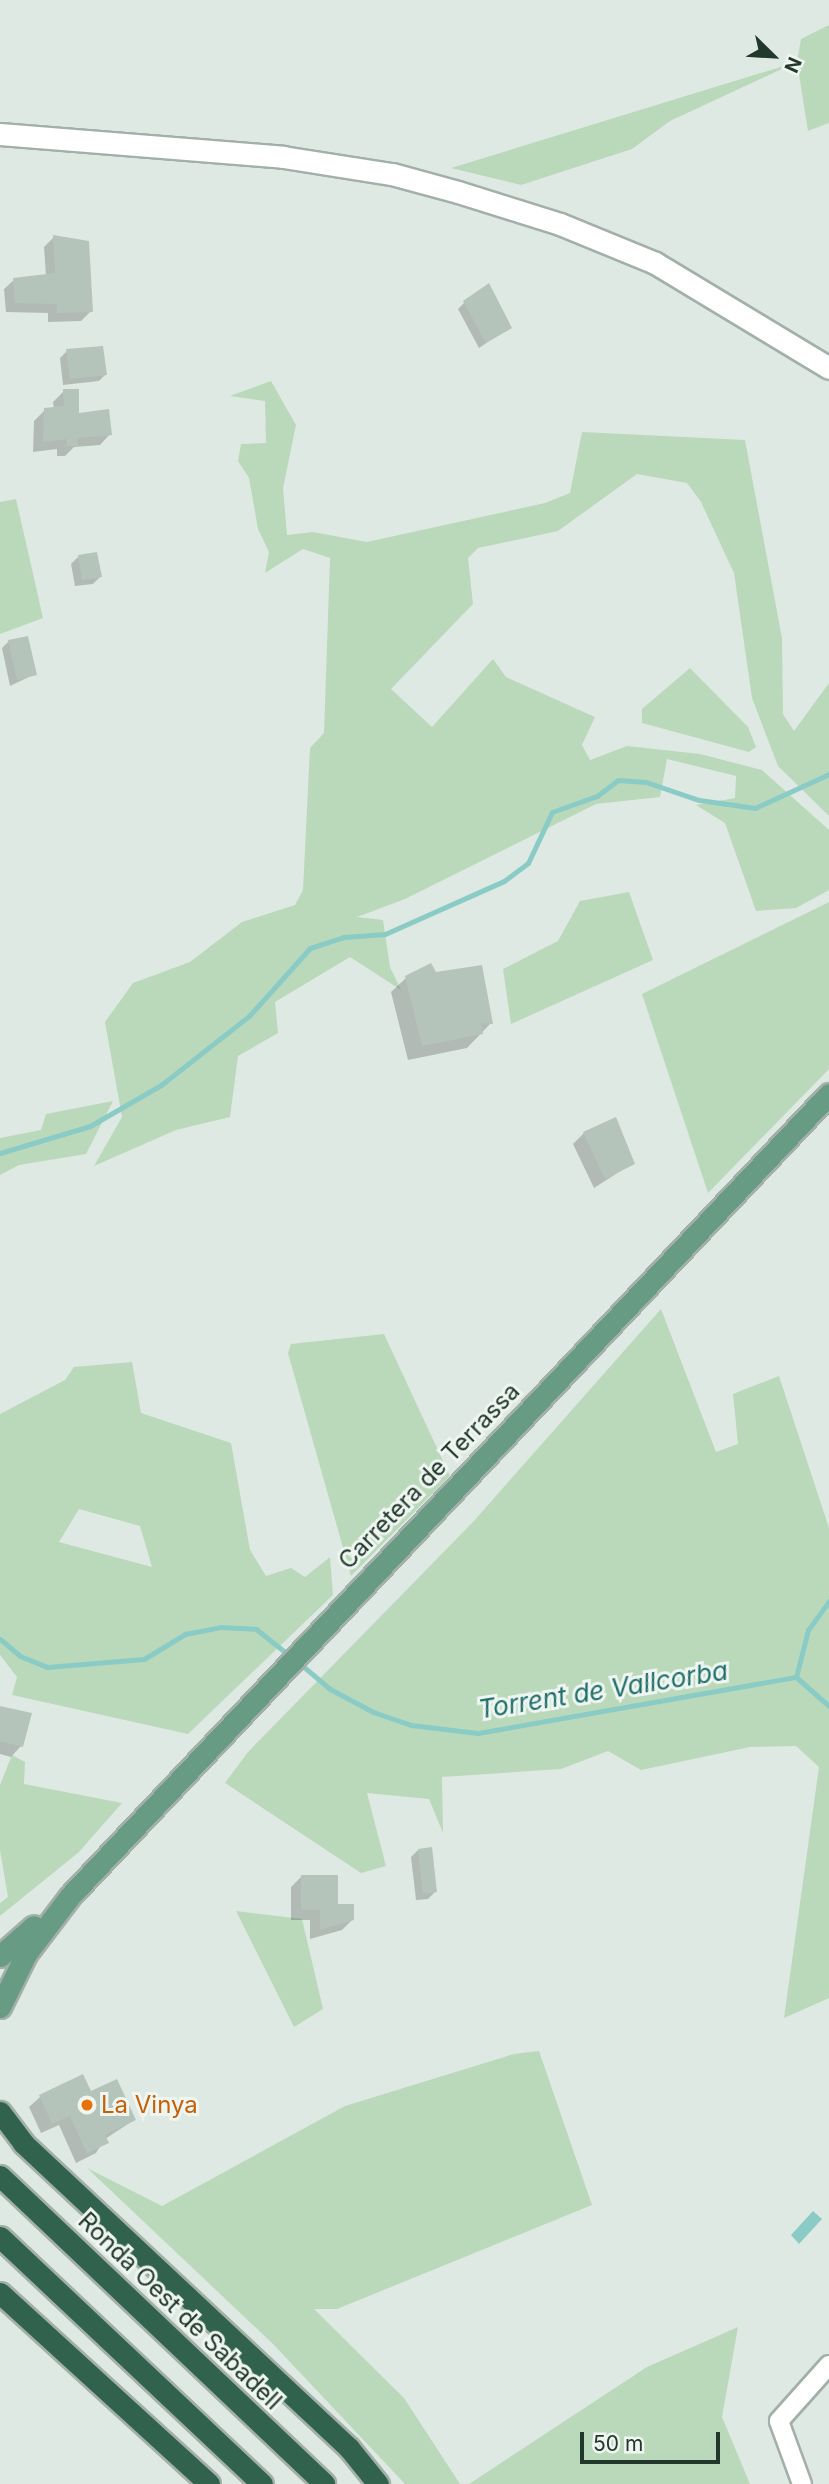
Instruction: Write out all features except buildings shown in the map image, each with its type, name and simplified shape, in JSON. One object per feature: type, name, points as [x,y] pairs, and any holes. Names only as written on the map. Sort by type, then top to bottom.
[{"type":"highway","points":[[0,2112],[23,2143],[349,2448],[379,2484]]},
{"type":"highway","name":"Ronda Oest de Sabadell","points":[[0,2176],[324,2484]]},
{"type":"highway","points":[[0,2237],[262,2484]]},
{"type":"highway","points":[[0,2293],[209,2484]]},
{"type":"main road","name":"Carretera de Terrassa","points":[[0,2007],[26,1954],[70,1896],[829,1094]]},
{"type":"main road","name":"Carretera de Terrassa","points":[[0,1956],[70,1896]]},
{"type":"street","points":[[0,134],[219,150],[392,174],[560,224],[655,263],[829,368]]},
{"type":"street","points":[[808,354],[829,363]]},
{"type":"street","points":[[802,2484],[779,2421],[829,2365]]},
{"type":"green space","points":[[829,25],[829,123],[808,131],[797,62],[801,39]]},
{"type":"green space","points":[[797,62],[670,121],[632,149],[521,185],[451,168]]},
{"type":"green space","points":[[271,381],[296,425],[283,488],[287,535],[313,532],[367,542],[545,503],[570,493],[582,432],[745,440],[782,638],[783,714],[794,731],[829,683],[829,816],[778,766],[752,698],[734,573],[701,502],[687,483],[637,474],[558,531],[478,548],[468,558],[473,604],[391,689],[432,727],[493,659],[506,677],[595,717],[582,745],[590,760],[627,746],[700,754],[762,770],[829,830],[829,890],[796,908],[756,911],[725,823],[696,805],[735,798],[736,776],[667,759],[660,797],[596,804],[405,899],[357,917],[383,920],[390,967],[401,990],[350,957],[275,1002],[278,1033],[238,1056],[230,1117],[176,1130],[94,1166],[122,1117],[105,1022],[133,983],[190,962],[242,922],[295,905],[303,890],[310,748],[324,733],[330,558],[303,549],[265,573],[269,552],[258,529],[249,478],[238,461],[241,444],[266,443],[265,401],[230,396]]},
{"type":"green space","points":[[16,499],[43,618],[0,634],[0,502]]},
{"type":"green space","points":[[690,668],[748,727],[756,747],[749,752],[642,723],[642,709]]},
{"type":"green space","points":[[629,892],[653,960],[511,1024],[503,969],[558,941],[580,901]]},
{"type":"green space","points":[[829,902],[829,1069],[708,1193],[642,994]]},
{"type":"green space","points":[[113,1101],[86,1154],[19,1165],[0,1175],[0,1138],[41,1130],[46,1114]]},
{"type":"green space","points":[[661,1309],[716,1452],[738,1444],[733,1394],[779,1376],[829,1528],[829,1998],[784,2018],[819,1767],[796,1746],[750,1747],[641,1770],[608,1751],[561,1769],[442,1777],[443,1833],[429,1799],[367,1793],[386,1866],[361,1873],[225,1783],[248,1752],[473,1522]]},
{"type":"green space","points":[[384,1334],[450,1476],[351,1576],[288,1353],[291,1344]]},
{"type":"green space","points":[[132,1362],[141,1413],[231,1443],[250,1550],[266,1576],[291,1568],[305,1577],[330,1557],[333,1595],[188,1734],[12,1695],[17,1677],[0,1655],[0,1414],[65,1380],[74,1367]],"holes":[[[79,1509],[140,1526],[152,1567],[59,1542]]]},
{"type":"green space","points":[[12,1755],[25,1762],[24,1784],[122,1803],[79,1852],[0,1916],[0,1903],[8,1897],[0,1850],[0,1785]]},
{"type":"green space","points":[[236,1911],[302,1919],[323,2009],[294,2027]]},
{"type":"green space","points":[[539,2051],[592,2205],[337,2309],[314,2309],[404,2398],[460,2484],[405,2484],[273,2344],[87,2168],[162,2206],[345,2106],[514,2054]]},
{"type":"green space","points":[[738,2327],[722,2417],[750,2484],[469,2484],[647,2367]]},
{"type":"water","points":[[813,2211],[822,2219],[799,2244],[791,2235]]},
{"type":"waterway","points":[[0,1153],[90,1126],[161,1085],[249,1016],[310,948],[344,937],[385,934],[504,881],[528,863],[552,812],[597,796],[618,780],[646,782],[699,800],[755,808],[829,774]]},
{"type":"waterway","name":"Torrent de Vallcorba","points":[[298,1662],[330,1689],[373,1712],[411,1725],[478,1733],[796,1677],[808,1630],[829,1601]]},
{"type":"waterway","name":"Torrent de Vallcorba","points":[[0,1639],[20,1656],[47,1667],[144,1659],[185,1634],[220,1627],[256,1629],[290,1656]]},
{"type":"waterway","points":[[796,1677],[829,1706]]},
{"type":"place","name":"La Vinya","points":[[87,2105]]}]
